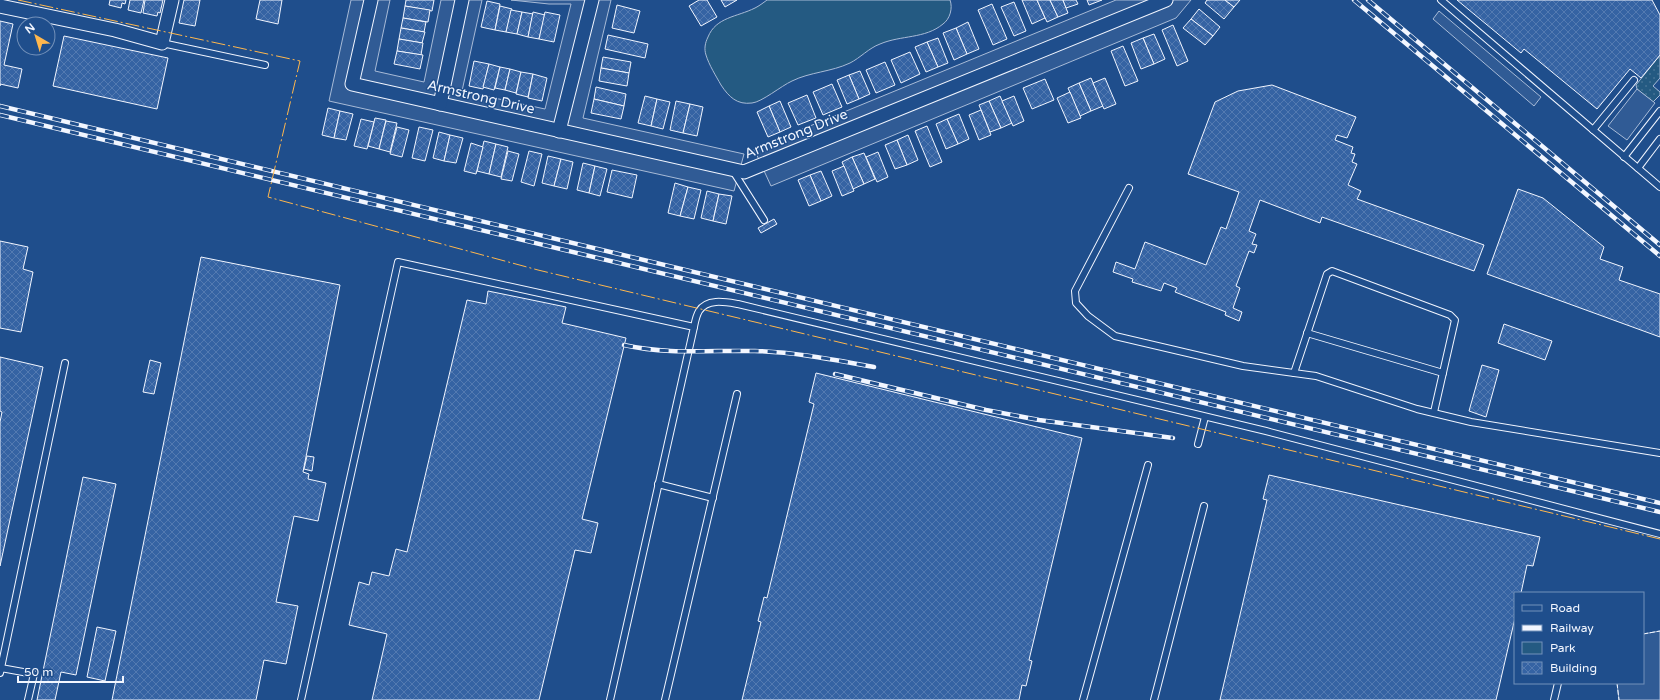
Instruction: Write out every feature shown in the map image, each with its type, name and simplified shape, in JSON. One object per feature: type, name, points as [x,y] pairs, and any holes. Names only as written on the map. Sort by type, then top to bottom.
[{"type":"street","points":[[0,6],[115,30],[163,38],[172,0]]},
{"type":"street","name":"Armstrong Drive","points":[[372,0],[352,84],[744,172],[1166,0]]},
{"type":"street","points":[[440,104],[462,0]]},
{"type":"street","points":[[559,131],[592,0]]},
{"type":"lane","points":[[1441,0],[1660,187]]},
{"type":"lane","points":[[163,38],[265,65]]},
{"type":"lane","points":[[1593,130],[1634,80]]},
{"type":"lane","points":[[1624,157],[1660,111]]},
{"type":"lane","points":[[1638,168],[1660,139]]},
{"type":"lane","points":[[732,169],[764,220]]},
{"type":"lane","points":[[1129,188],[1075,290],[1076,303],[1088,316],[1115,336],[1243,366],[1316,376],[1417,409],[1471,422],[1660,453]]},
{"type":"lane","points":[[301,700],[398,262],[694,327]]},
{"type":"lane","points":[[1294,373],[1327,274],[1332,271],[1450,314],[1455,320],[1434,412]]},
{"type":"lane","points":[[610,700],[694,327],[699,310],[713,302],[722,301],[738,304],[1205,417],[1660,534]]},
{"type":"lane","points":[[1307,333],[1443,373]]},
{"type":"lane","points":[[28,700],[34,674],[1,670],[65,363]]},
{"type":"lane","points":[[666,700],[737,394]]},
{"type":"lane","points":[[1198,444],[1205,417]]},
{"type":"lane","points":[[1083,700],[1148,465]]},
{"type":"lane","points":[[658,484],[713,498]]},
{"type":"lane","points":[[1154,700],[1204,506]]},
{"type":"lane","points":[[1554,700],[1558,684]]},
{"type":"green space","points":[[767,0],[950,0],[951,6],[947,19],[936,29],[921,35],[896,39],[880,44],[843,66],[799,78],[756,102],[742,103],[730,96],[721,85],[707,59],[705,50],[707,39],[716,25],[722,21],[755,8]]},
{"type":"green space","points":[[1660,55],[1660,78],[1653,86],[1660,92],[1660,95],[1653,102],[1637,89],[1636,85]]},
{"type":"shaded area","points":[[351,0],[390,0],[375,71],[424,82],[441,0],[482,0],[462,91],[545,109],[571,4],[549,4],[511,0],[611,0],[583,118],[744,154],[734,191],[329,101]]},
{"type":"shaded area","points":[[1116,0],[1191,0],[1176,18],[771,186],[754,149]]},
{"type":"shaded area","points":[[1439,11],[1541,97],[1534,106],[1433,19]]},
{"type":"shaded area","points":[[1637,89],[1655,103],[1627,140],[1608,126]]},
{"type":"shaded area","points":[[1660,631],[1660,700],[1619,700],[1617,684],[1644,684],[1644,634]]},
{"type":"building","points":[[110,0],[126,0],[125,4],[122,3],[121,8],[109,5]]},
{"type":"building","points":[[130,0],[144,0],[141,13],[128,10]]},
{"type":"building","points":[[145,0],[163,0],[160,13],[158,12],[157,16],[143,13]]},
{"type":"building","points":[[184,0],[200,0],[195,26],[179,23]]},
{"type":"building","points":[[260,0],[282,0],[278,24],[256,19]]},
{"type":"building","points":[[406,0],[434,0],[432,11],[405,6]]},
{"type":"building","points":[[699,0],[707,0],[717,17],[701,26],[689,6]]},
{"type":"building","points":[[721,0],[737,0],[725,7]]},
{"type":"building","points":[[1022,0],[1037,0],[1045,18],[1032,24]]},
{"type":"building","points":[[1037,0],[1050,0],[1058,17],[1047,22]]},
{"type":"building","points":[[1050,0],[1063,0],[1068,13],[1058,17]]},
{"type":"building","points":[[1063,0],[1076,0],[1078,4],[1066,8]]},
{"type":"building","points":[[1087,0],[1102,0],[1089,5]]},
{"type":"building","points":[[1207,0],[1225,0],[1234,7],[1224,19],[1205,3]]},
{"type":"building","points":[[1225,0],[1240,0],[1234,7]]},
{"type":"building","points":[[1457,0],[1652,0],[1660,15],[1660,55],[1641,78],[1630,69],[1597,109],[1524,49],[1521,53]]},
{"type":"building","points":[[487,1],[500,4],[495,30],[481,27]]},
{"type":"building","points":[[1014,2],[1026,31],[1014,36],[1001,7]]},
{"type":"building","points":[[992,4],[1007,39],[993,45],[978,10]]},
{"type":"building","points":[[617,5],[640,11],[634,33],[612,28]]},
{"type":"building","points":[[405,6],[430,10],[428,22],[403,18]]},
{"type":"building","points":[[500,6],[512,9],[506,32],[495,30]]},
{"type":"building","points":[[1199,9],[1220,27],[1213,36],[1191,19]]},
{"type":"building","points":[[511,10],[522,12],[517,34],[506,32]]},
{"type":"building","points":[[522,12],[533,14],[528,37],[517,34]]},
{"type":"building","points":[[533,12],[545,15],[539,39],[528,37]]},
{"type":"building","points":[[545,12],[560,15],[554,42],[539,39]]},
{"type":"building","points":[[403,18],[426,22],[424,32],[401,28]]},
{"type":"building","points":[[1191,19],[1213,36],[1205,45],[1183,28]]},
{"type":"building","points":[[0,21],[13,24],[4,65],[22,69],[18,88],[0,84]]},
{"type":"building","points":[[968,22],[979,49],[967,54],[956,28]]},
{"type":"building","points":[[1173,25],[1188,61],[1177,66],[1162,30]]},
{"type":"building","points":[[401,28],[425,32],[422,43],[399,39]]},
{"type":"building","points":[[956,28],[967,54],[954,60],[943,33]]},
{"type":"building","points":[[1154,34],[1165,59],[1154,64],[1143,38]]},
{"type":"building","points":[[608,35],[648,44],[645,58],[605,49]]},
{"type":"building","points":[[64,36],[168,58],[157,109],[53,86]]},
{"type":"building","points":[[938,38],[948,63],[938,67],[927,42]]},
{"type":"building","points":[[1143,38],[1154,64],[1141,69],[1131,43]]},
{"type":"building","points":[[399,39],[423,43],[421,55],[397,51]]},
{"type":"building","points":[[927,42],[938,67],[926,72],[915,47]]},
{"type":"building","points":[[1123,46],[1138,81],[1125,86],[1111,51]]},
{"type":"building","points":[[397,51],[423,55],[420,69],[394,64]]},
{"type":"building","points":[[910,52],[920,74],[901,83],[891,60]]},
{"type":"building","points":[[603,57],[631,62],[629,73],[601,68]]},
{"type":"building","points":[[474,61],[489,64],[483,89],[469,86]]},
{"type":"building","points":[[885,62],[895,85],[876,93],[866,70]]},
{"type":"building","points":[[489,64],[500,67],[494,90],[483,87]]},
{"type":"building","points":[[500,67],[510,69],[505,90],[495,88]]},
{"type":"building","points":[[601,68],[629,73],[627,86],[599,81]]},
{"type":"building","points":[[510,69],[521,72],[516,93],[505,90]]},
{"type":"building","points":[[860,71],[870,94],[859,99],[849,75]]},
{"type":"building","points":[[521,72],[533,74],[528,97],[516,94]]},
{"type":"building","points":[[533,74],[547,78],[542,101],[528,98]]},
{"type":"building","points":[[849,75],[859,99],[847,104],[837,80]]},
{"type":"building","points":[[1091,78],[1103,106],[1091,111],[1079,83]]},
{"type":"building","points":[[1105,78],[1116,104],[1104,109],[1093,83]]},
{"type":"building","points":[[1045,79],[1054,100],[1032,109],[1023,88]]},
{"type":"building","points":[[1079,83],[1091,111],[1080,116],[1068,88]]},
{"type":"building","points":[[832,84],[842,107],[823,115],[813,92]]},
{"type":"building","points":[[1272,85],[1356,117],[1347,138],[1337,135],[1335,140],[1353,147],[1351,153],[1355,154],[1352,162],[1357,164],[1348,185],[1361,191],[1357,199],[1484,245],[1474,271],[1322,217],[1320,223],[1260,200],[1249,231],[1256,234],[1252,244],[1257,245],[1254,253],[1249,251],[1236,286],[1240,288],[1233,308],[1242,312],[1239,321],[1225,315],[1226,312],[1175,292],[1177,288],[1164,283],[1161,291],[1132,282],[1133,279],[1113,272],[1116,262],[1135,269],[1145,242],[1206,265],[1221,227],[1226,229],[1239,192],[1188,174],[1215,102],[1238,91]]},
{"type":"building","points":[[596,87],[626,94],[624,106],[594,99]]},
{"type":"building","points":[[1070,92],[1081,118],[1068,123],[1057,98]]},
{"type":"building","points":[[807,95],[816,118],[798,125],[788,103]]},
{"type":"building","points":[[645,96],[657,99],[651,126],[638,123]]},
{"type":"building","points":[[1000,96],[1012,123],[1001,128],[989,101]]},
{"type":"building","points":[[1014,96],[1024,121],[1013,126],[1002,101]]},
{"type":"building","points":[[594,99],[624,106],[621,119],[591,113]]},
{"type":"building","points":[[657,99],[670,102],[663,129],[651,126]]},
{"type":"building","points":[[676,101],[690,104],[683,133],[670,130]]},
{"type":"building","points":[[780,101],[791,127],[780,132],[769,106]]},
{"type":"building","points":[[989,101],[1001,128],[990,132],[979,105]]},
{"type":"building","points":[[690,104],[703,107],[697,136],[683,133]]},
{"type":"building","points":[[769,106],[780,132],[768,137],[757,112]]},
{"type":"building","points":[[328,108],[340,111],[334,138],[322,135]]},
{"type":"building","points":[[981,110],[991,135],[979,140],[969,115]]},
{"type":"building","points":[[340,111],[353,114],[346,140],[334,138]]},
{"type":"building","points":[[959,114],[969,139],[958,144],[947,119]]},
{"type":"building","points":[[375,118],[386,120],[379,149],[368,146]]},
{"type":"building","points":[[361,119],[374,122],[367,149],[354,146]]},
{"type":"building","points":[[947,119],[958,144],[946,149],[936,124]]},
{"type":"building","points":[[386,121],[397,123],[390,152],[379,149]]},
{"type":"building","points":[[927,126],[942,162],[930,167],[915,131]]},
{"type":"building","points":[[397,127],[409,130],[402,157],[390,154]]},
{"type":"building","points":[[419,127],[433,130],[425,161],[412,158]]},
{"type":"building","points":[[439,132],[450,135],[444,161],[433,158]]},
{"type":"building","points":[[450,135],[463,138],[456,163],[444,161]]},
{"type":"building","points":[[908,135],[918,160],[907,165],[897,140]]},
{"type":"building","points":[[897,140],[907,165],[895,169],[885,145]]},
{"type":"building","points":[[484,141],[496,144],[489,174],[477,171]]},
{"type":"building","points":[[471,143],[483,147],[476,174],[464,171]]},
{"type":"building","points":[[496,144],[508,147],[501,177],[489,174]]},
{"type":"building","points":[[508,151],[519,154],[512,181],[501,179]]},
{"type":"building","points":[[529,151],[542,154],[534,186],[521,182]]},
{"type":"building","points":[[878,152],[888,177],[877,182],[866,157]]},
{"type":"building","points":[[864,153],[875,179],[864,184],[852,157]]},
{"type":"building","points":[[548,156],[561,159],[554,186],[542,183]]},
{"type":"building","points":[[852,157],[864,184],[853,189],[842,162]]},
{"type":"building","points":[[561,159],[573,162],[567,189],[554,186]]},
{"type":"building","points":[[583,163],[595,166],[589,193],[577,190]]},
{"type":"building","points":[[595,166],[607,169],[600,196],[589,193]]},
{"type":"building","points":[[844,166],[854,191],[842,196],[832,171]]},
{"type":"building","points":[[612,170],[637,175],[632,198],[607,192]]},
{"type":"building","points":[[821,171],[832,196],[821,201],[810,175]]},
{"type":"building","points":[[810,175],[821,201],[809,206],[798,180]]},
{"type":"building","points":[[675,183],[688,187],[680,216],[668,213]]},
{"type":"building","points":[[688,187],[701,190],[694,219],[680,216]]},
{"type":"building","points":[[1518,189],[1543,198],[1604,247],[1600,259],[1623,267],[1619,280],[1660,294],[1660,337],[1487,274]]},
{"type":"building","points":[[707,191],[719,194],[713,221],[701,218]]},
{"type":"building","points":[[719,194],[732,196],[726,224],[713,221]]},
{"type":"building","points":[[774,219],[777,224],[761,233],[758,228]]},
{"type":"building","points":[[0,241],[28,247],[23,269],[33,272],[21,332],[0,328]]},
{"type":"building","points":[[201,257],[340,285],[303,472],[309,474],[308,479],[326,483],[318,521],[294,516],[276,602],[298,606],[286,664],[264,660],[256,700],[112,700]]},
{"type":"building","points":[[488,291],[566,307],[562,323],[626,338],[582,519],[598,523],[591,553],[575,550],[539,700],[372,700],[387,634],[349,625],[359,582],[369,585],[372,572],[389,576],[396,549],[407,552],[467,300],[486,304]]},
{"type":"building","points":[[1504,324],[1552,341],[1545,360],[1498,343]]},
{"type":"building","points":[[0,357],[43,367],[0,566],[0,422],[2,412],[0,411]]},
{"type":"building","points":[[150,360],[161,363],[154,394],[143,392]]},
{"type":"building","points":[[1482,365],[1499,370],[1486,417],[1469,411]]},
{"type":"building","points":[[816,373],[1082,438],[1029,660],[1032,661],[1026,686],[1022,685],[1019,700],[742,700],[761,622],[758,621],[764,597],[767,598],[814,404],[809,402]]},
{"type":"building","points":[[307,456],[314,457],[312,471],[304,469]]},
{"type":"building","points":[[1269,475],[1540,537],[1533,566],[1527,565],[1521,592],[1514,592],[1514,622],[1496,700],[1220,700],[1267,500],[1263,499]]},
{"type":"building","points":[[83,477],[116,484],[76,675],[61,672],[55,700],[37,700]]},
{"type":"building","points":[[97,627],[116,631],[105,681],[87,677]]},
{"type":"railway","points":[[1354,0],[1660,256]]},
{"type":"railway","points":[[1368,0],[1660,245]]},
{"type":"railway","points":[[0,106],[1660,503]]},
{"type":"railway","points":[[0,115],[1660,512]]},
{"type":"railway","points":[[624,345],[673,351],[755,351],[785,353],[874,367]]},
{"type":"railway","points":[[835,374],[986,410],[1039,420],[1173,438]]},
{"type":"fence","points":[[1644,634],[1660,631]]},
{"type":"fence","points":[[1617,684],[1619,700]]},
{"type":"power","points":[[18,0],[300,61],[268,197],[538,270],[1660,539]]}]
